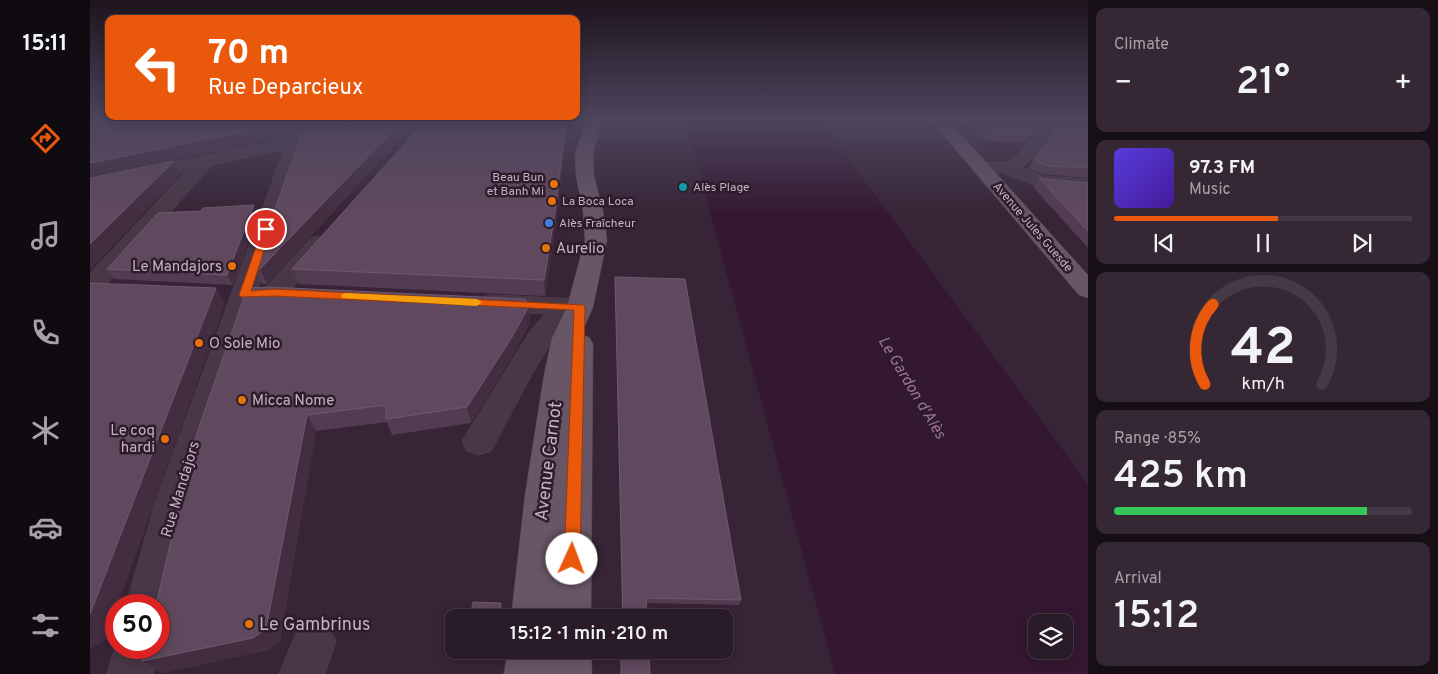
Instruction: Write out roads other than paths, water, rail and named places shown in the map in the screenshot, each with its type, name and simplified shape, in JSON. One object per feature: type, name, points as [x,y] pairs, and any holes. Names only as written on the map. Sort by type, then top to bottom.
[{"type":"main road","name":"Avenue Carnot","points":[[533,609],[543,495],[559,375],[566,338],[580,307],[596,240],[593,211],[585,176],[585,150]]},
{"type":"main road","name":"Avenue Jules Guesde","points":[[966,150],[1088,290]]},
{"type":"main road","name":"Avenue Carnot","points":[[570,609],[580,307]]},
{"type":"main road","points":[[527,674],[529,659]]},
{"type":"main road","points":[[569,659],[569,674]]},
{"type":"street","points":[[90,186],[256,150]]},
{"type":"street","name":"Rue Mandajors","points":[[151,594],[173,503],[293,150]]},
{"type":"street","points":[[980,166],[1003,167],[1015,164],[1028,150]]},
{"type":"street","points":[[90,288],[206,161]]},
{"type":"street","points":[[1003,167],[1039,181],[1088,185]]},
{"type":"street","points":[[245,294],[333,228]]},
{"type":"street","points":[[90,288],[119,289]]},
{"type":"street","points":[[245,294],[304,294]]},
{"type":"street","points":[[472,302],[580,307]]},
{"type":"street","points":[[479,441],[540,338],[556,319],[580,307]]},
{"type":"street","points":[[130,674],[134,659]]},
{"type":"water","name":"Le Gardon d'Alès","points":[[694,150],[842,150],[1088,485],[1088,674],[835,674]]},
{"type":"place","name":"Beau Bun et Banh Mi","points":[[554,184]]},
{"type":"place","name":"Alès Plage","points":[[683,187]]},
{"type":"place","name":"La Boca Loca","points":[[552,201]]},
{"type":"place","name":"Alès Fraîcheur","points":[[549,223]]},
{"type":"place","name":"Aurelio","points":[[546,248]]},
{"type":"place","name":"Le Mandajors","points":[[232,266]]},
{"type":"place","name":"O Sole Mio","points":[[199,343]]},
{"type":"place","name":"Micca Nome","points":[[242,400]]},
{"type":"place","name":"Le coq hardi","points":[[165,439]]},
{"type":"place","name":"Le Gambrinus","points":[[249,624]]}]
